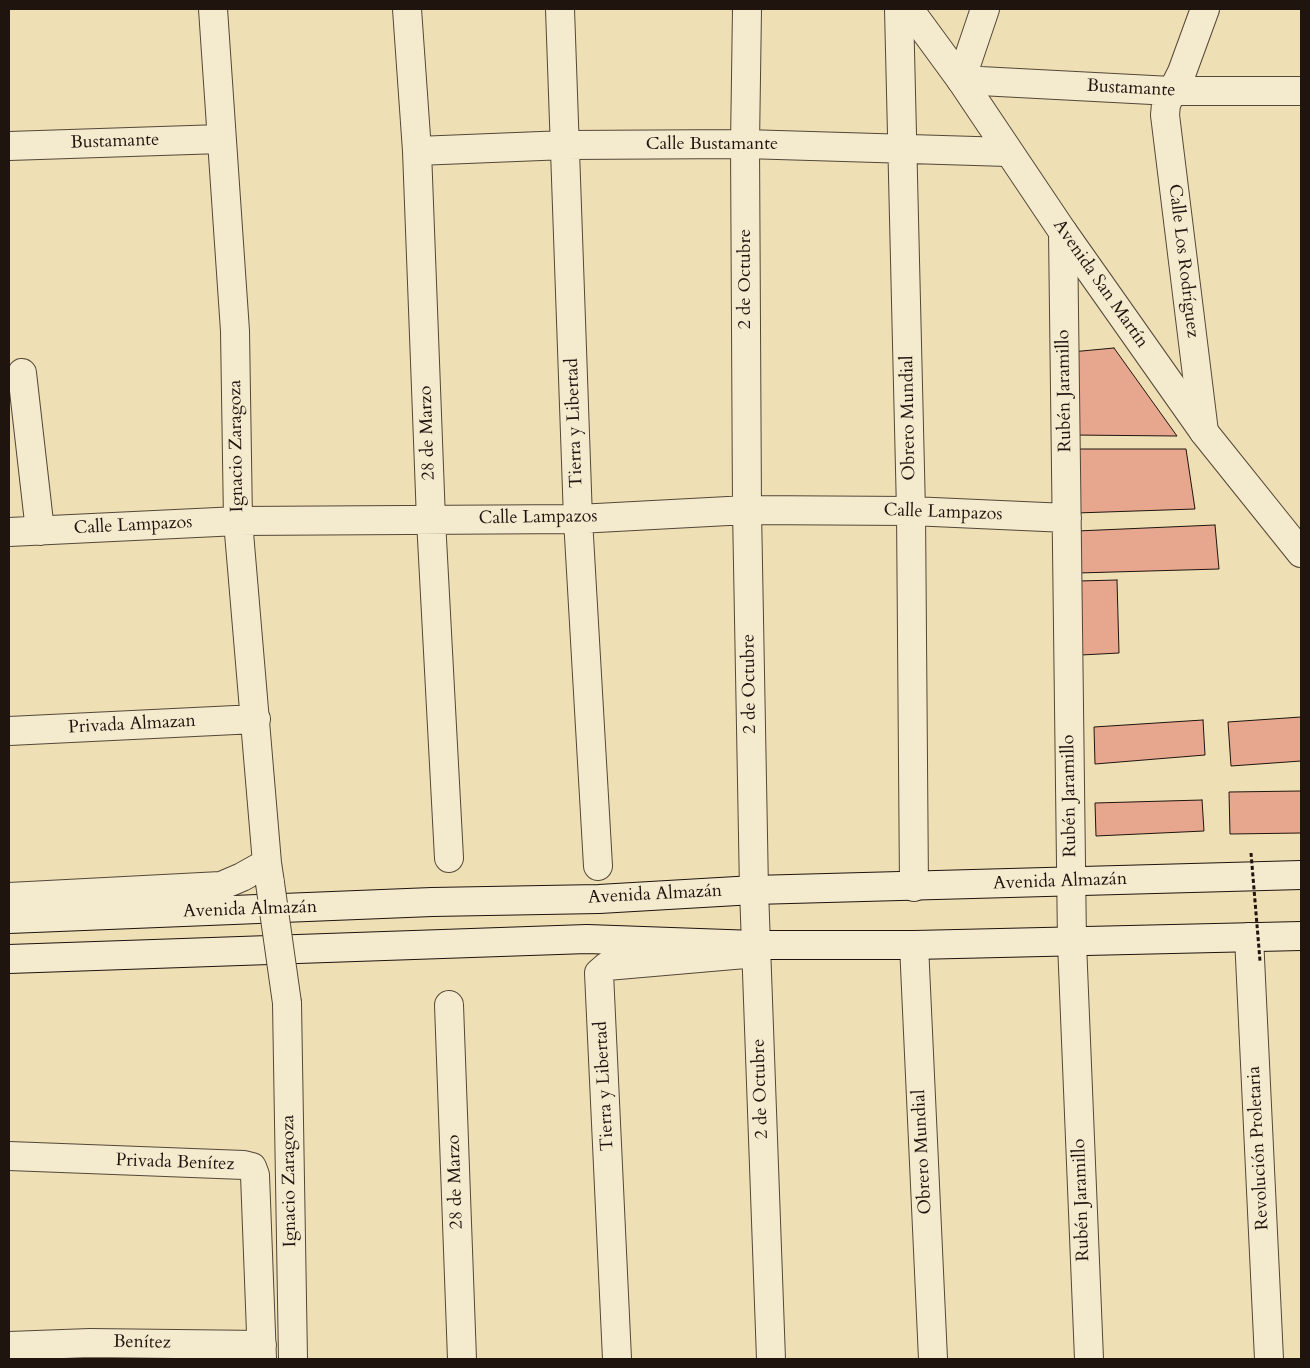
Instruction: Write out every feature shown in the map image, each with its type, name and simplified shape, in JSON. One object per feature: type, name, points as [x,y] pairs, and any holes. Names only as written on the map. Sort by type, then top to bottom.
[{"type":"street","name":"Ignacio Zaragoza","points":[[213,9],[235,331],[238,521],[269,873],[287,1003],[293,1359]]},
{"type":"street","name":"28 de Marzo","points":[[407,9],[417,151],[431,520],[449,858]]},
{"type":"street","name":"Tierra y Libertad","points":[[560,9],[578,518],[598,866]]},
{"type":"street","name":"2 de Octubre","points":[[747,9],[745,144],[747,510],[755,949],[771,1359]]},
{"type":"street","name":"Obrero Mundial","points":[[899,9],[912,511],[914,886]]},
{"type":"street","name":"Avenida San Martín","points":[[909,9],[961,80],[1063,232],[1204,432],[1301,553]]},
{"type":"street","points":[[961,80],[985,9]]},
{"type":"street","name":"Calle Los Rodríguez","points":[[1204,432],[1165,115],[1166,104],[1182,72],[1205,9]]},
{"type":"street","name":"Bustamante","points":[[961,80],[1171,91],[1301,91]]},
{"type":"street","name":"Bustamante","points":[[9,146],[221,139]]},
{"type":"street","name":"Calle Bustamante","points":[[417,151],[566,145],[745,144],[1008,152]]},
{"type":"street","name":"Rubén Jaramillo","points":[[1063,232],[1072,942],[1089,1359]]},
{"type":"street","points":[[22,372],[40,530]]},
{"type":"street","name":"Calle Lampazos","points":[[9,532],[238,521],[578,518],[747,510],[912,511],[1067,518]]},
{"type":"street","name":"Privada Almazan","points":[[9,731],[256,719]]},
{"type":"street","points":[[9,897],[221,886],[242,878],[269,873]]},
{"type":"street","name":"Avenida Almazán","points":[[9,919],[432,902],[599,899],[754,890],[1301,875]]},
{"type":"street","points":[[9,959],[587,939],[755,949],[1072,942],[1254,949],[1301,936]]},
{"type":"street","name":"Obrero Mundial","points":[[914,945],[932,1359]]},
{"type":"street","name":"Tierra y Libertad","points":[[617,1359],[600,973],[607,966],[755,949]]},
{"type":"street","name":"Revolución Proletaria","points":[[1254,949],[1269,1359]]},
{"type":"street","name":"28 de Marzo","points":[[449,1005],[462,1359]]},
{"type":"street","name":"Privada Benítez","points":[[9,1156],[244,1165],[252,1167],[255,1175],[262,1352]]},
{"type":"street","name":"Benítez","points":[[9,1346],[89,1351],[262,1352]]},
{"type":"path","points":[[1251,853],[1254,949]]},
{"type":"building","points":[[1114,348],[1177,436],[1073,435],[1071,352]]},
{"type":"building","points":[[1074,449],[1186,449],[1195,509],[1076,513]]},
{"type":"building","points":[[1215,525],[1219,569],[1078,573],[1077,531]]},
{"type":"building","points":[[1117,580],[1119,653],[1081,655],[1079,581]]},
{"type":"building","points":[[1301,717],[1301,761],[1231,766],[1228,722]]},
{"type":"building","points":[[1203,720],[1205,755],[1095,764],[1094,727]]},
{"type":"building","points":[[1301,791],[1301,833],[1230,834],[1229,792]]},
{"type":"building","points":[[1202,800],[1204,831],[1096,836],[1095,803]]}]
